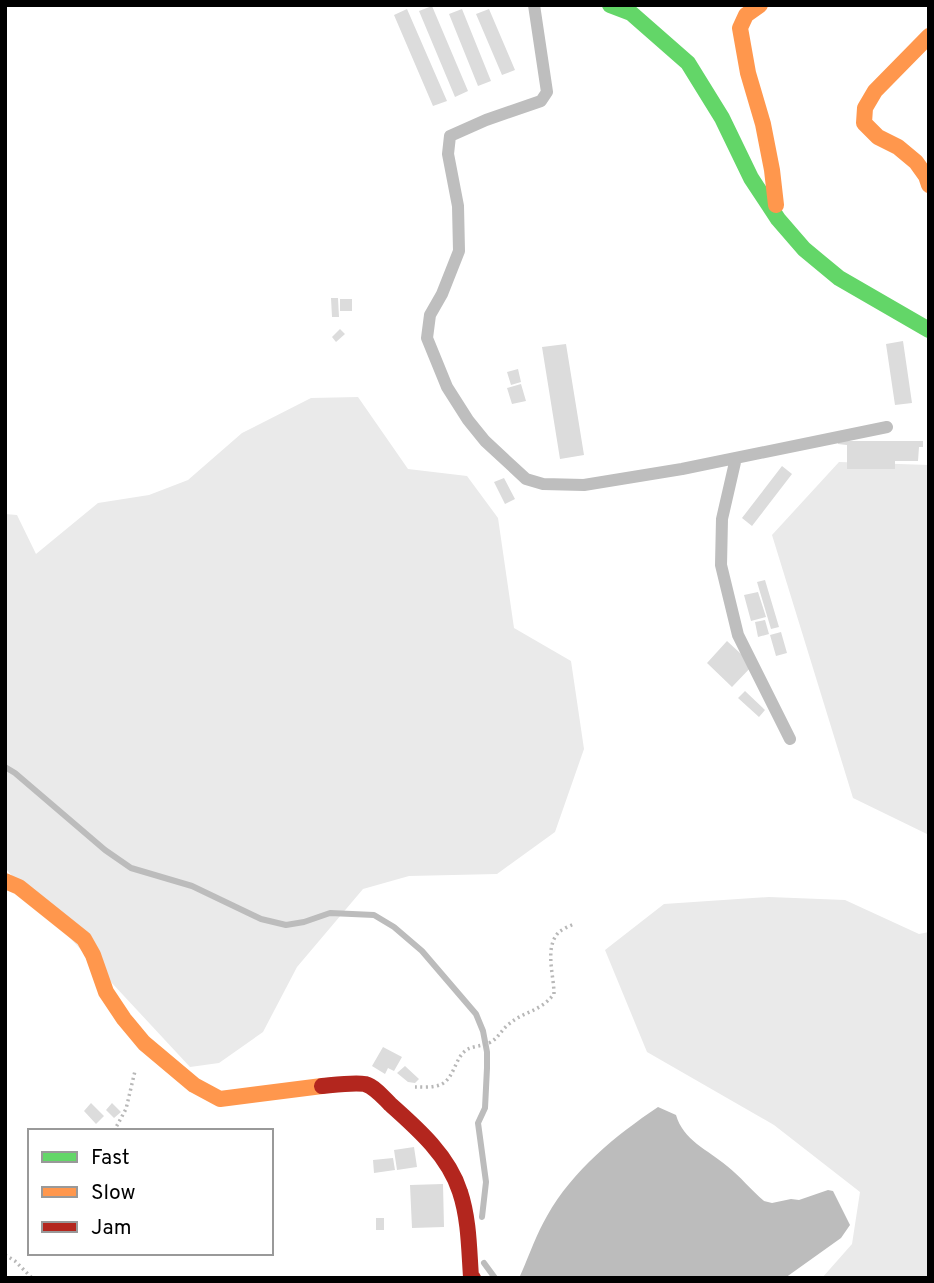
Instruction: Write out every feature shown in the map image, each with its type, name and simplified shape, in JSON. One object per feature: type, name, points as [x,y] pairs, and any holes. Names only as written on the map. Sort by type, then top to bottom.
[{"type":"street","points":[[610,5],[631,13],[688,64],[722,118],[751,178],[778,219],[804,249],[839,278],[929,330]]},
{"type":"street","points":[[760,5],[746,15],[740,28],[748,74],[763,124],[778,219]]},
{"type":"street","points":[[929,36],[875,91],[865,108],[864,123],[877,138],[898,147],[916,162],[929,185]]},
{"type":"street","points":[[5,881],[19,887],[83,939],[93,955],[106,992],[124,1019],[144,1042],[194,1085],[220,1099],[332,1085],[364,1084],[374,1089],[429,1142],[457,1182],[473,1278]]},
{"type":"lane","points":[[534,5],[547,92],[541,101],[450,136],[448,154],[458,206],[459,251],[442,294],[430,315],[427,338],[436,363],[457,404],[485,440],[526,479],[543,484],[584,485],[682,469],[887,427]]},
{"type":"lane","points":[[736,458],[722,519],[721,565],[738,635],[790,738]]},
{"type":"path","points":[[408,1087],[428,1087],[443,1083],[449,1079],[468,1049],[492,1042],[509,1024],[540,1008],[549,1000],[554,994],[551,954],[553,939],[560,931],[574,924]]},
{"type":"path","points":[[115,1129],[126,1109],[144,1042]]},
{"type":"path","points":[[5,1255],[32,1278]]},
{"type":"shaded area","points":[[358,397],[408,469],[467,476],[498,518],[514,628],[571,661],[584,749],[555,832],[497,874],[409,876],[363,889],[297,967],[263,1032],[219,1063],[190,1067],[5,868],[5,514],[17,515],[36,554],[98,503],[149,495],[188,480],[242,433],[311,398]]},
{"type":"shaded area","points":[[839,462],[929,465],[929,835],[853,798],[772,535]]},
{"type":"shaded area","points":[[769,897],[845,900],[919,934],[929,932],[929,1278],[822,1278],[852,1244],[860,1192],[774,1125],[647,1052],[605,950],[664,904]]},
{"type":"shaded area","points":[[658,1107],[676,1115],[679,1124],[690,1138],[732,1170],[764,1201],[772,1203],[799,1200],[828,1190],[833,1191],[850,1225],[841,1238],[785,1278],[521,1278],[543,1223],[569,1184],[611,1142]]},
{"type":"building","points":[[432,6],[468,91],[455,97],[419,11]]},
{"type":"building","points":[[407,9],[447,101],[433,106],[394,15]]},
{"type":"building","points":[[462,9],[491,81],[478,86],[449,14]]},
{"type":"building","points":[[489,9],[515,70],[502,75],[476,14]]},
{"type":"building","points":[[331,298],[338,298],[339,317],[332,317]]},
{"type":"building","points":[[340,299],[352,299],[352,311],[340,311]]},
{"type":"building","points":[[340,329],[345,334],[336,342],[332,337]]},
{"type":"building","points":[[903,341],[912,403],[895,405],[886,344]]},
{"type":"building","points":[[566,344],[584,455],[560,459],[542,347]]},
{"type":"building","points":[[518,369],[521,382],[511,385],[507,372]]},
{"type":"building","points":[[521,384],[526,401],[512,404],[507,388]]},
{"type":"building","points":[[838,441],[923,441],[923,447],[919,447],[918,461],[895,461],[895,469],[847,469],[847,445],[838,444]]},
{"type":"building","points":[[782,466],[792,474],[752,526],[742,518]]},
{"type":"building","points":[[504,478],[515,499],[505,504],[494,482]]},
{"type":"building","points":[[765,580],[779,627],[771,629],[757,582]]},
{"type":"building","points":[[758,592],[766,617],[751,621],[744,595]]},
{"type":"building","points":[[765,620],[769,634],[758,637],[755,622]]},
{"type":"building","points":[[781,632],[787,653],[776,656],[770,635]]},
{"type":"building","points":[[727,641],[753,665],[732,687],[707,663]]},
{"type":"building","points":[[745,691],[765,710],[759,717],[738,698]]},
{"type":"building","points":[[383,1047],[402,1057],[394,1071],[388,1068],[385,1074],[372,1066]]},
{"type":"building","points":[[405,1066],[419,1079],[415,1083],[408,1082],[397,1073]]},
{"type":"building","points":[[91,1103],[104,1116],[96,1124],[84,1111]]},
{"type":"building","points":[[112,1103],[121,1112],[114,1118],[106,1110]]},
{"type":"building","points":[[414,1147],[417,1167],[397,1170],[394,1150]]},
{"type":"building","points":[[393,1158],[395,1170],[374,1173],[373,1160]]},
{"type":"building","points":[[443,1184],[444,1227],[412,1228],[410,1185]]},
{"type":"building","points":[[376,1218],[384,1218],[384,1230],[376,1230]]},
{"type":"waterway","points":[[5,767],[105,850],[131,868],[192,886],[261,919],[286,925],[330,913],[374,915],[394,927],[422,951],[476,1014],[483,1031],[487,1052],[485,1108],[478,1123],[486,1182],[482,1217]]},
{"type":"waterway","points":[[484,1263],[495,1278]]},
{"type":"traffic: fast","points":[[610,5],[631,13],[688,63],[722,118],[751,178],[778,219],[804,249],[839,278],[929,330]]},
{"type":"traffic: slow","points":[[760,5],[746,15],[740,28],[748,73],[763,124],[776,205]]},
{"type":"traffic: slow","points":[[929,36],[875,91],[865,108],[864,123],[878,137],[898,147],[916,162],[929,185]]},
{"type":"traffic: slow","points":[[5,881],[19,887],[84,939],[93,955],[106,992],[124,1019],[144,1043],[194,1085],[220,1099],[322,1086]]},
{"type":"traffic: jam","points":[[322,1086],[360,1083],[372,1087],[421,1133],[440,1155],[455,1179],[463,1202],[473,1278]]}]
